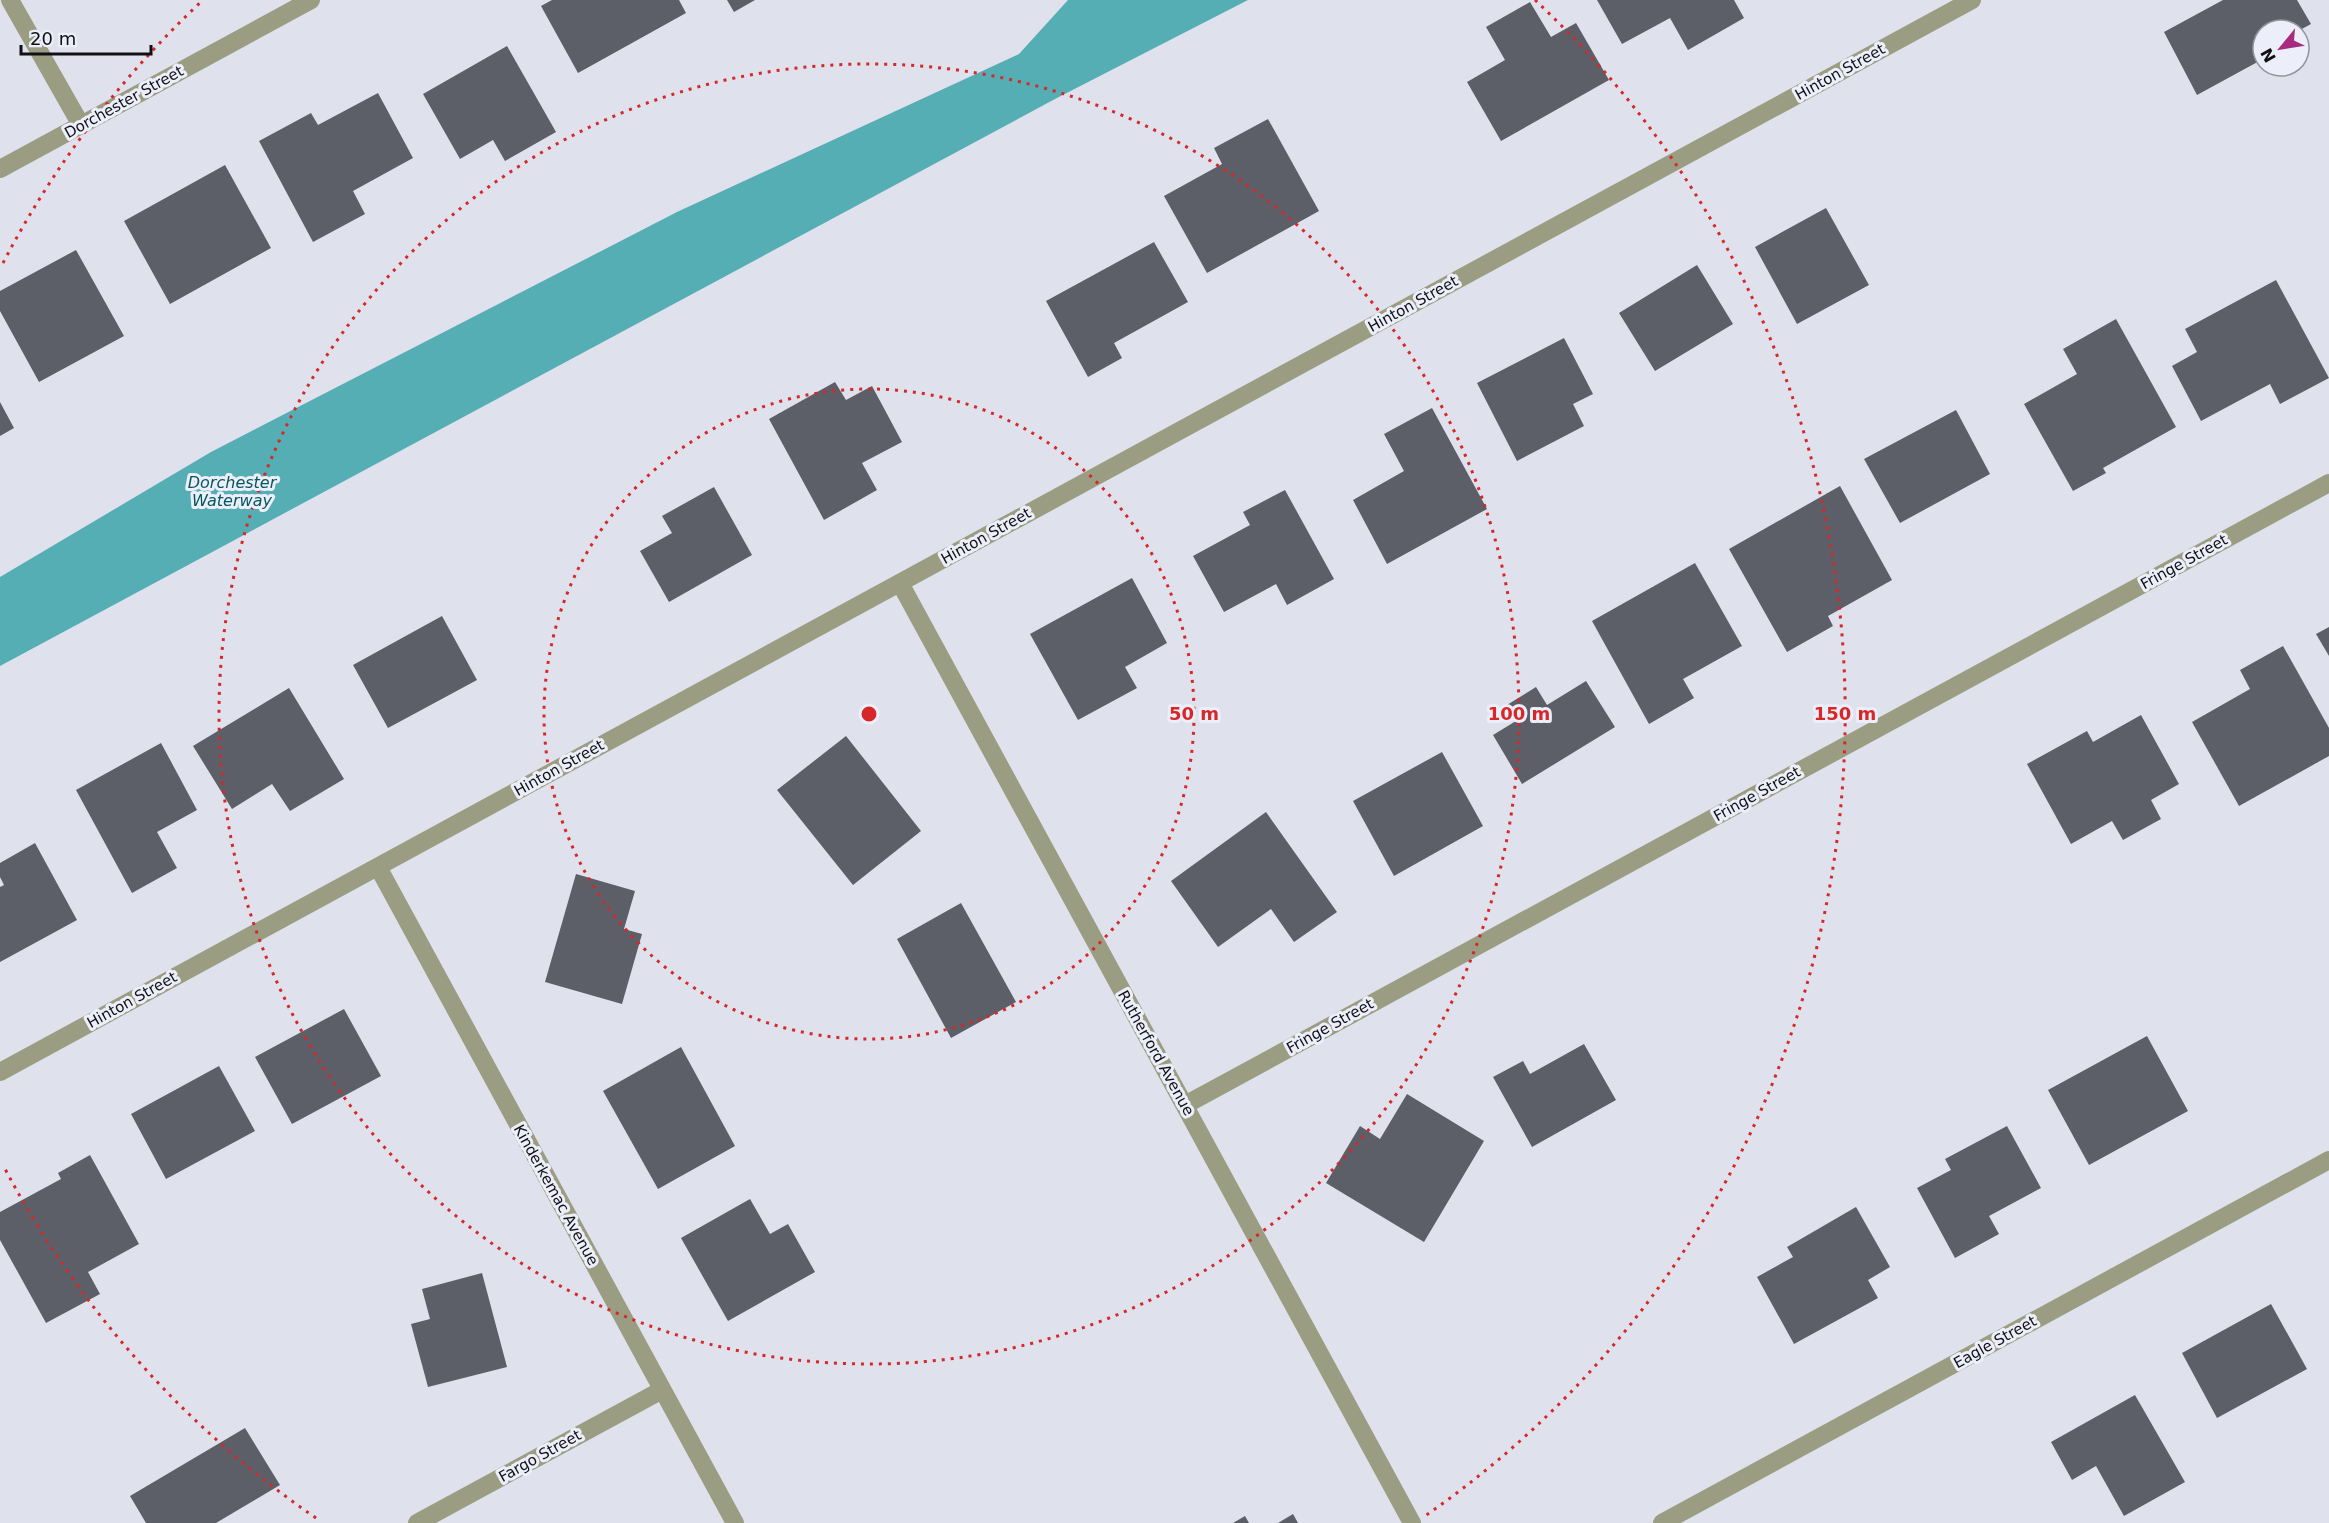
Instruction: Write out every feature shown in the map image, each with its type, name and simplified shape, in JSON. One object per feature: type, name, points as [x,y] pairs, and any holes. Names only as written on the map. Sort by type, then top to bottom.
[{"type":"street","points":[[10,0],[81,124]]},
{"type":"street","name":"Dorchester Street","points":[[0,169],[311,0]]},
{"type":"street","name":"Hinton Street","points":[[0,1072],[1972,0]]},
{"type":"street","name":"Fringe Street","points":[[1185,1105],[2329,483]]},
{"type":"street","name":"Rutherford Avenue","points":[[900,583],[1412,1523]]},
{"type":"street","name":"Kinderkemac Avenue","points":[[378,867],[735,1523]]},
{"type":"street","name":"Eagle Street","points":[[1662,1523],[2329,1160]]},
{"type":"street","name":"Fargo Street","points":[[417,1523],[662,1390]]},
{"type":"water","name":"Dorchester Waterway","points":[[1068,0],[1248,0],[1055,99],[0,666],[0,577],[211,452],[677,212],[1019,54]]},
{"type":"building","points":[[552,0],[679,0],[686,13],[578,73],[541,6]]},
{"type":"building","points":[[727,0],[755,0],[734,12]]},
{"type":"building","points":[[1597,0],[1734,0],[1744,18],[1688,50],[1670,18],[1622,44]]},
{"type":"building","points":[[2223,0],[2297,0],[2308,18],[2251,18],[2251,66],[2197,95],[2164,32]]},
{"type":"building","points":[[1530,2],[1551,37],[1576,23],[1609,80],[1501,141],[1467,82],[1505,60],[1486,27]]},
{"type":"building","points":[[507,46],[556,132],[505,161],[493,140],[460,159],[423,94]]},
{"type":"building","points":[[378,93],[413,158],[353,191],[365,214],[313,242],[259,141],[311,113],[318,125]]},
{"type":"building","points":[[1268,119],[1319,211],[1207,273],[1164,196],[1222,164],[1214,148]]},
{"type":"building","points":[[225,165],[271,248],[170,304],[124,221]]},
{"type":"building","points":[[1826,208],[1869,285],[1797,324],[1755,247]]},
{"type":"building","points":[[1154,242],[1188,302],[1114,343],[1122,358],[1088,377],[1046,301]]},
{"type":"building","points":[[76,250],[124,336],[39,382],[0,311],[0,291]]},
{"type":"building","points":[[1697,265],[1733,324],[1655,371],[1619,313]]},
{"type":"building","points":[[2276,280],[2329,378],[2280,404],[2270,384],[2201,421],[2172,366],[2197,352],[2185,329]]},
{"type":"building","points":[[2116,319],[2176,427],[2103,468],[2106,473],[2073,491],[2024,404],[2077,374],[2063,349]]},
{"type":"building","points":[[1564,338],[1593,394],[1573,404],[1584,426],[1517,461],[1477,383]]},
{"type":"building","points":[[835,382],[846,400],[872,386],[902,442],[862,463],[877,490],[824,520],[769,419]]},
{"type":"building","points":[[0,402],[14,428],[0,436]]},
{"type":"building","points":[[1432,408],[1487,509],[1387,564],[1353,500],[1404,471],[1384,434]]},
{"type":"building","points":[[1956,410],[1990,474],[1900,523],[1864,459]]},
{"type":"building","points":[[1840,486],[1892,580],[1828,616],[1833,626],[1787,652],[1729,549]]},
{"type":"building","points":[[714,487],[752,555],[669,602],[640,551],[672,533],[662,516]]},
{"type":"building","points":[[1285,490],[1334,579],[1287,605],[1276,584],[1224,612],[1193,556],[1250,525],[1243,512]]},
{"type":"building","points":[[1695,563],[1742,646],[1683,679],[1694,698],[1649,724],[1592,621]]},
{"type":"building","points":[[1132,578],[1167,643],[1125,667],[1137,688],[1078,720],[1030,634]]},
{"type":"building","points":[[442,616],[477,680],[388,728],[353,665]]},
{"type":"building","points":[[2329,627],[2329,656],[2316,634]]},
{"type":"building","points":[[2283,646],[2329,728],[2329,756],[2239,806],[2192,722],[2250,689],[2240,670]]},
{"type":"building","points":[[1586,681],[1615,727],[1522,784],[1493,735],[1516,721],[1507,705],[1536,687],[1547,705]]},
{"type":"building","points":[[289,688],[344,779],[290,811],[272,784],[232,809],[193,746]]},
{"type":"building","points":[[2141,715],[2179,784],[2151,800],[2161,819],[2123,840],[2112,821],[2071,844],[2027,764],[2087,731],[2093,742]]},
{"type":"building","points":[[846,736],[921,831],[853,885],[777,790]]},
{"type":"building","points":[[161,743],[197,810],[157,832],[177,868],[132,893],[76,790]]},
{"type":"building","points":[[1442,752],[1483,826],[1394,876],[1353,801]]},
{"type":"building","points":[[1266,812],[1337,912],[1294,942],[1271,909],[1218,947],[1171,881]]},
{"type":"building","points":[[35,843],[77,920],[0,962],[0,887],[4,885],[0,877],[0,863]]},
{"type":"building","points":[[576,874],[635,891],[624,929],[642,934],[622,1004],[545,982]]},
{"type":"building","points":[[961,903],[1016,1002],[951,1038],[897,939]]},
{"type":"building","points":[[344,1009],[381,1076],[292,1124],[255,1057]]},
{"type":"building","points":[[2147,1036],[2188,1111],[2089,1165],[2048,1090]]},
{"type":"building","points":[[1584,1044],[1616,1100],[1532,1147],[1493,1077],[1523,1061],[1530,1074]]},
{"type":"building","points":[[681,1047],[735,1146],[658,1189],[603,1091]]},
{"type":"building","points":[[219,1066],[255,1131],[166,1179],[131,1114]]},
{"type":"building","points":[[1407,1094],[1484,1141],[1424,1242],[1326,1183],[1360,1126],[1380,1139]]},
{"type":"building","points":[[2007,1126],[2041,1188],[1989,1216],[1999,1234],[1955,1258],[1917,1188],[1951,1170],[1945,1159]]},
{"type":"building","points":[[90,1155],[139,1244],[88,1272],[100,1294],[46,1323],[0,1240],[0,1212],[61,1179],[58,1173]]},
{"type":"building","points":[[750,1199],[770,1234],[788,1224],[815,1272],[728,1321],[681,1238]]},
{"type":"building","points":[[1856,1207],[1890,1267],[1868,1280],[1878,1298],[1794,1344],[1757,1277],[1793,1257],[1787,1247]]},
{"type":"building","points":[[482,1273],[507,1367],[428,1387],[411,1324],[430,1319],[422,1289]]},
{"type":"building","points":[[2271,1304],[2307,1369],[2217,1418],[2182,1353]]},
{"type":"building","points":[[2135,1395],[2185,1482],[2124,1516],[2096,1466],[2072,1480],[2051,1442]]},
{"type":"building","points":[[245,1428],[280,1485],[216,1523],[146,1523],[130,1496]]},
{"type":"building","points":[[1293,1514],[1298,1523],[1278,1523]]},
{"type":"building","points":[[1245,1516],[1249,1523],[1233,1523]]}]
